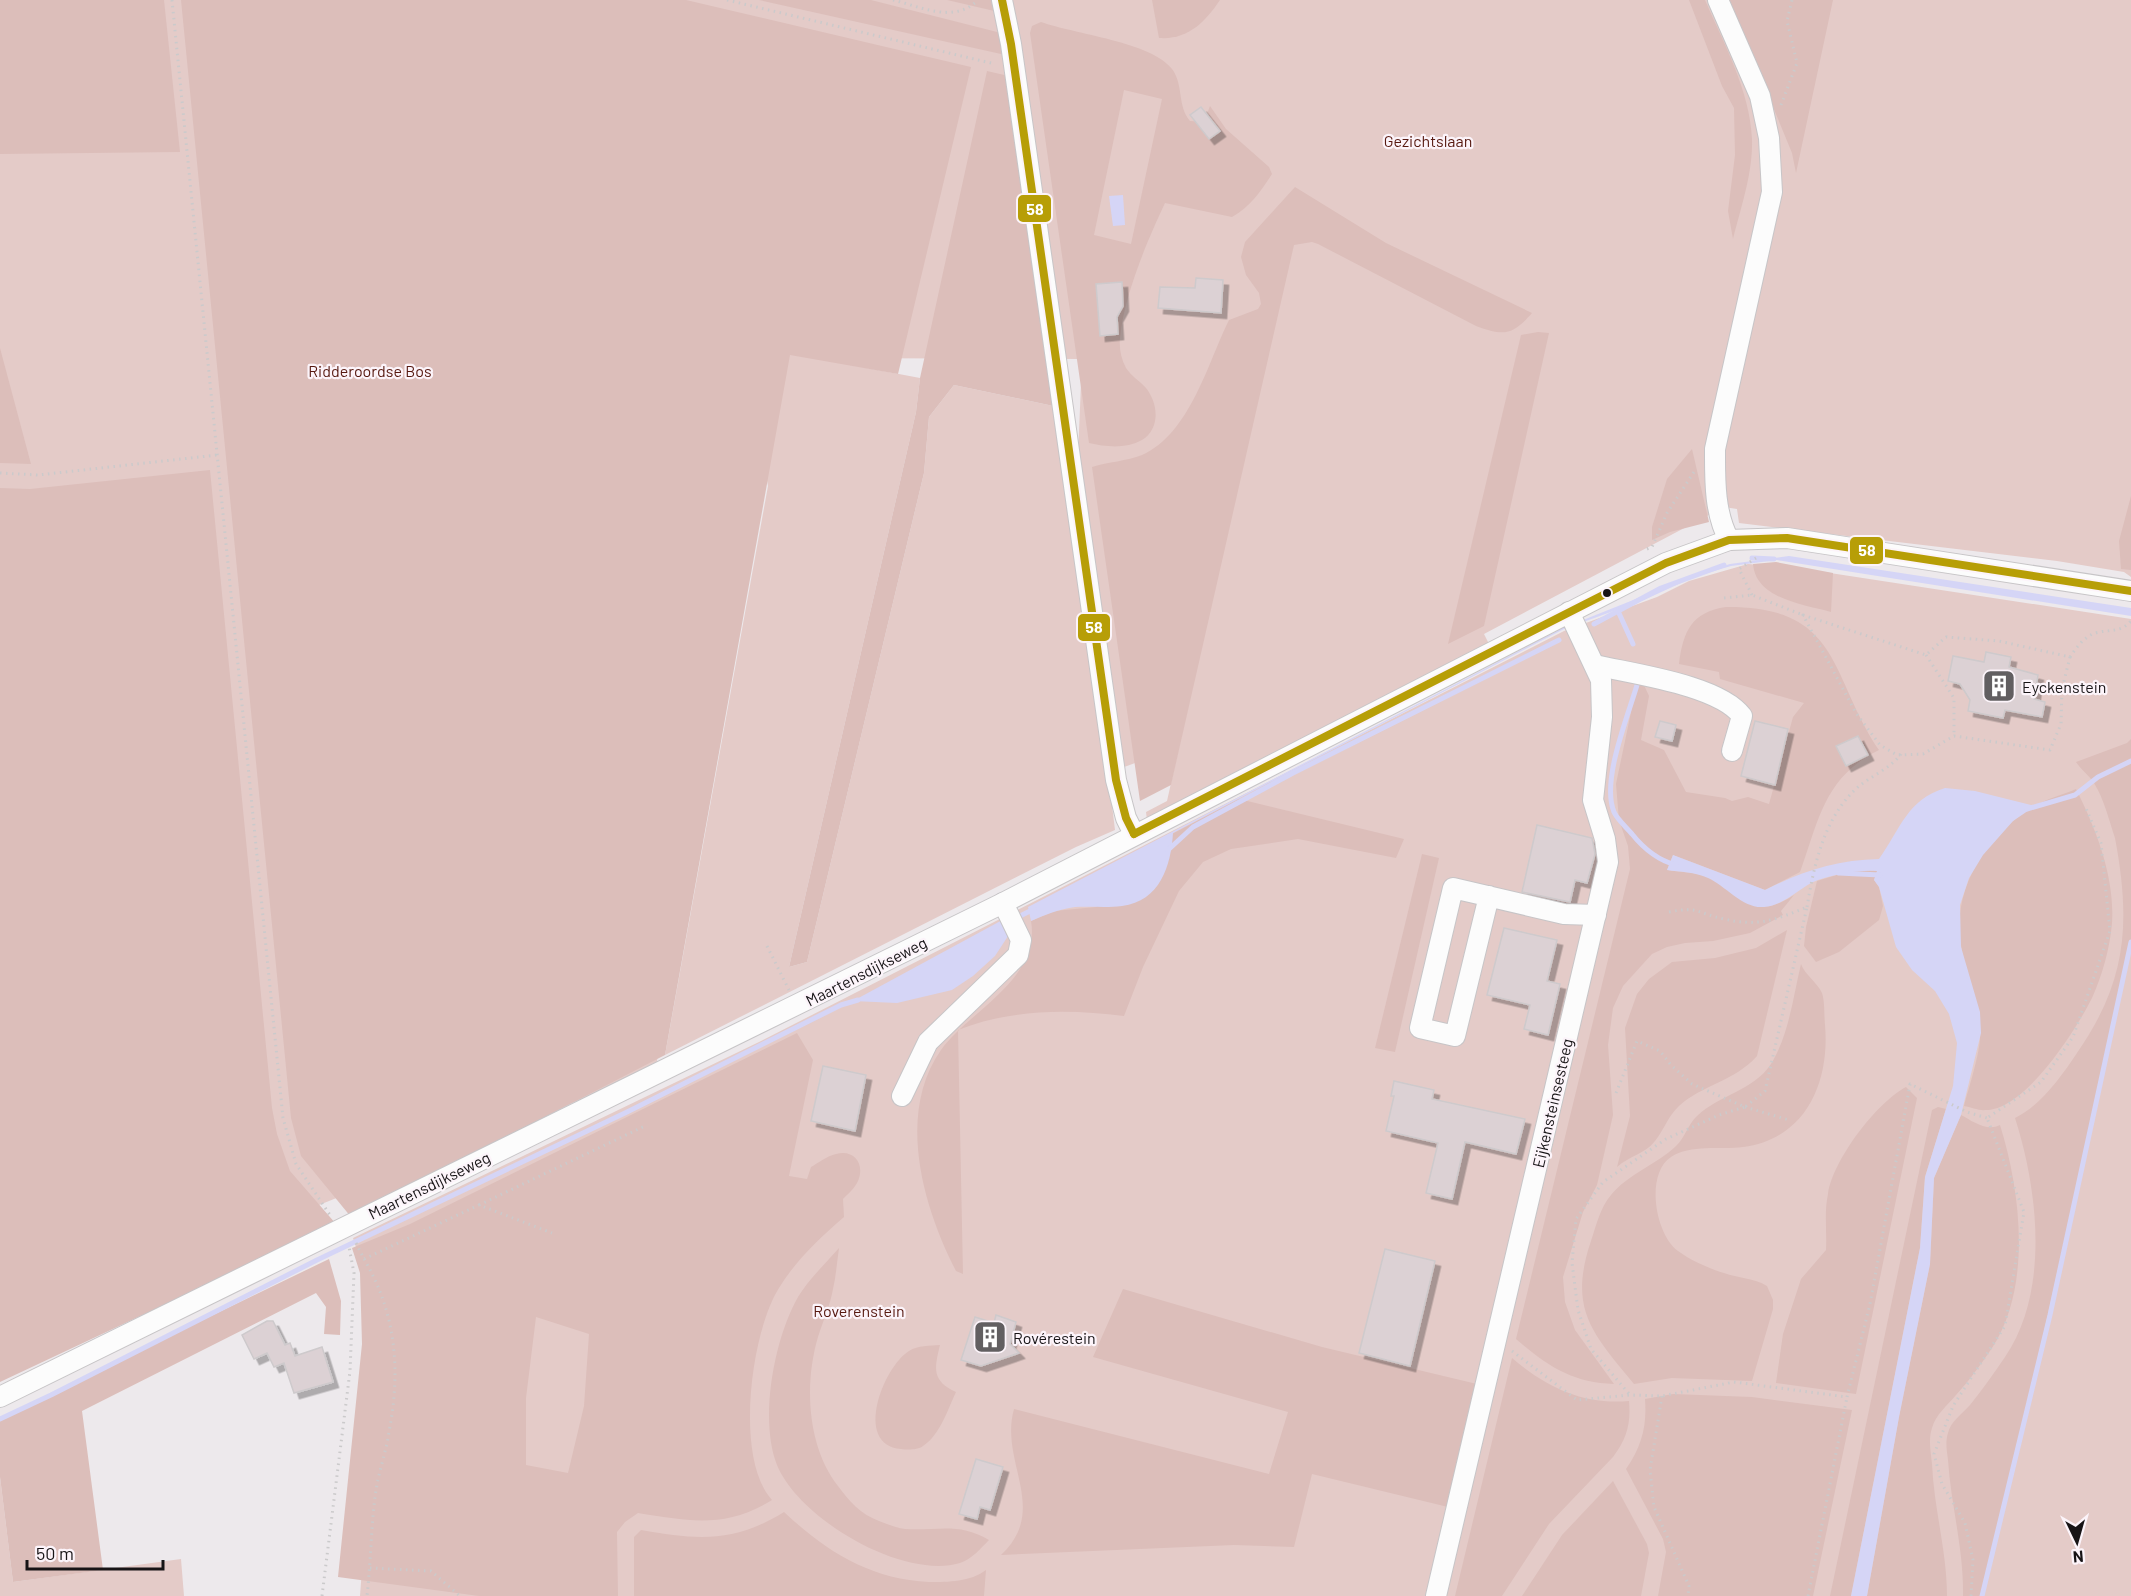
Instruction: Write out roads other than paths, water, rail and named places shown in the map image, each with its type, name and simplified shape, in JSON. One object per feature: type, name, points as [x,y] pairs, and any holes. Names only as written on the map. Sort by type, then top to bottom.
[{"type":"street","points":[[1002,0],[1015,67],[1116,780],[1126,818],[1134,834]]},
{"type":"street","points":[[1718,0],[1760,96],[1769,138],[1772,192],[1715,449],[1715,490],[1723,529],[1729,540],[1807,540],[2131,591]]},
{"type":"street","name":"Maartensdijkseweg","points":[[0,1397],[336,1224],[1003,903],[1666,563],[1729,540]]},
{"type":"street","name":"Eijkensteinsesteeg","points":[[1436,1596],[1608,861],[1608,849],[1593,800],[1602,717],[1600,680],[1569,612]]},
{"type":"street","points":[[1595,665],[1690,686],[1734,705],[1742,716],[1732,751]]},
{"type":"street","points":[[1490,896],[1455,1036],[1420,1028],[1453,888],[1490,896],[1564,914],[1596,915]]},
{"type":"street","points":[[902,1095],[928,1042],[1018,955],[1020,940],[1003,903]]},
{"type":"water","points":[[1123,195],[1125,225],[1113,226],[1109,196]]},
{"type":"water","points":[[1789,556],[2131,608],[2131,616],[1777,560],[1731,566],[1694,577],[1644,600],[1564,629],[1173,833],[1170,858],[1161,880],[1146,897],[1135,903],[1116,907],[1069,908],[1031,921],[1028,907],[1563,628],[1696,575],[1730,564]]},
{"type":"water","points":[[1945,788],[1975,791],[2035,806],[2013,821],[1983,855],[1969,878],[1960,905],[1961,947],[1980,1012],[1981,1033],[1961,1115],[1934,1178],[1930,1264],[1899,1417],[1867,1596],[1851,1596],[1920,1248],[1925,1177],[1953,1086],[1957,1043],[1949,1014],[1935,991],[1912,970],[1896,947],[1879,887],[1874,880],[1877,871],[1847,873],[1818,880],[1779,903],[1756,907],[1742,901],[1703,876],[1667,870],[1673,855],[1765,890],[1793,877],[1834,864],[1879,859],[1913,808],[1932,793]]},
{"type":"water","points":[[1006,918],[1012,930],[995,956],[973,976],[952,990],[897,1003],[853,1001]]},
{"type":"waterway","points":[[1752,558],[1774,559]]},
{"type":"waterway","points":[[1594,624],[1661,588],[1724,565]]},
{"type":"waterway","points":[[1618,611],[1633,644]]},
{"type":"waterway","points":[[1168,850],[1193,827],[1293,773],[1559,640]]},
{"type":"waterway","points":[[1637,685],[1613,766],[1611,799],[1615,815],[1641,844],[1657,857],[1676,865]]},
{"type":"waterway","points":[[2027,809],[2075,795],[2098,777],[2131,761]]},
{"type":"waterway","points":[[1839,873],[1880,875]]},
{"type":"waterway","points":[[1016,918],[1034,909]]},
{"type":"waterway","points":[[1982,1596],[2050,1315],[2131,942]]},
{"type":"waterway","points":[[0,1419],[317,1260],[627,1112],[841,1005],[858,1000]]},
{"type":"place","name":"Eyckenstein","points":[[1999,686]]},
{"type":"place","name":"Rovérestein","points":[[990,1337]]},
{"type":"park label","name":"Gezichtslaan","points":[[1428,140]]},
{"type":"park label","name":"Ridderoordse Bos","points":[[370,370]]},
{"type":"park label","name":"Roverenstein","points":[[859,1310]]}]
